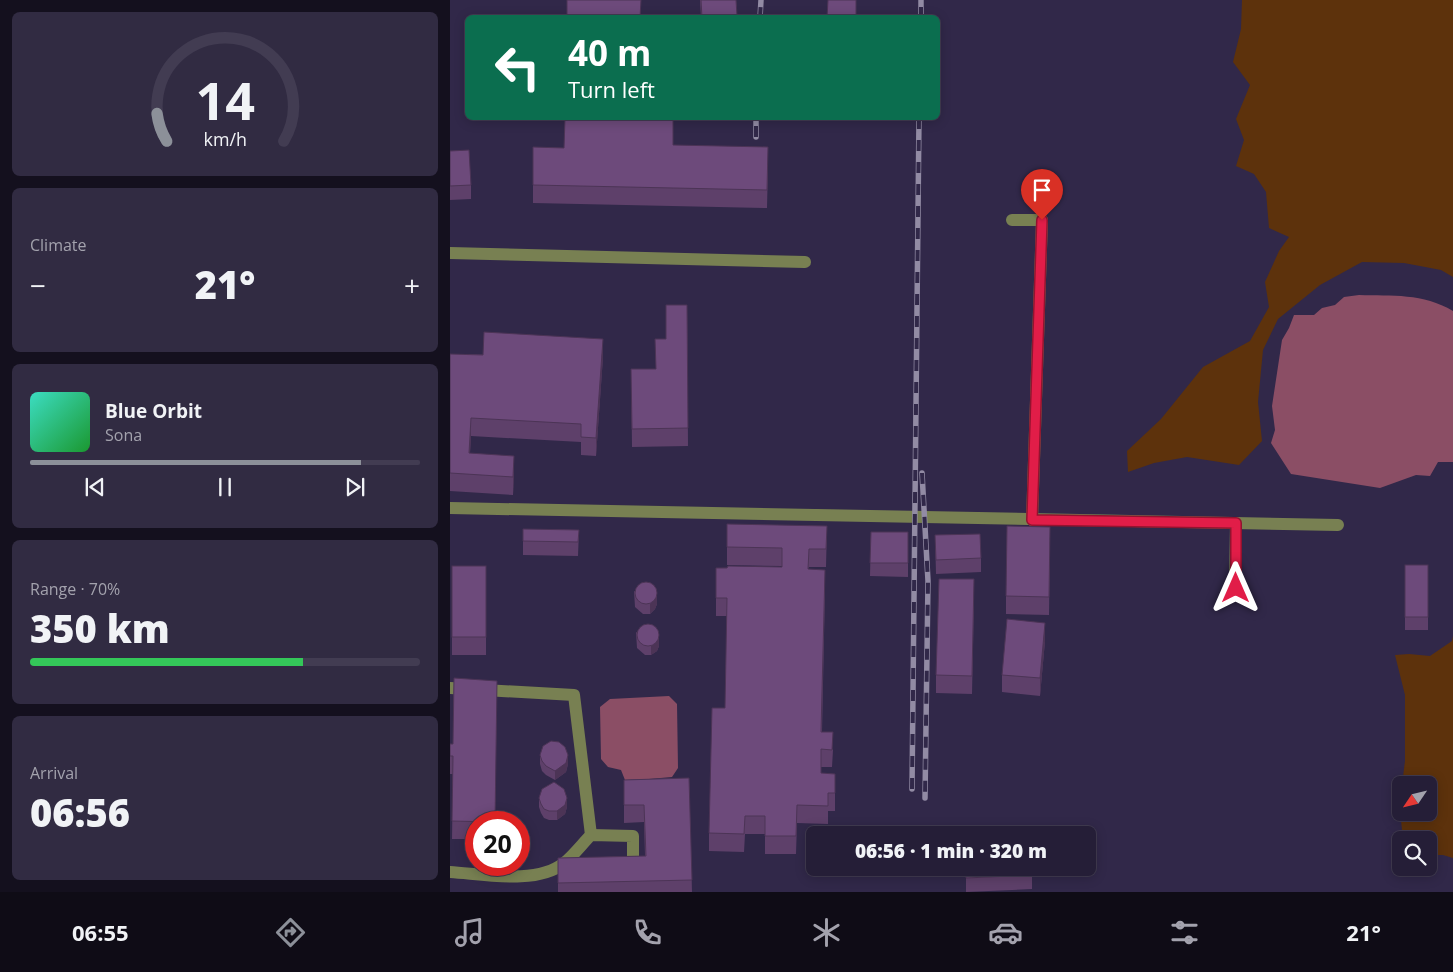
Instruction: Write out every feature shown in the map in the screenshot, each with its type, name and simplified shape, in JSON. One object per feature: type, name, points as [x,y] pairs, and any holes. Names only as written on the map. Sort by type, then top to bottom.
[{"type":"lane","points":[[1012,220],[1042,220],[1032,520]]},
{"type":"lane","points":[[450,253],[805,262]]},
{"type":"lane","points":[[450,508],[1338,525]]},
{"type":"lane","points":[[1236,523],[1236,588]]},
{"type":"lane","points":[[450,688],[574,695],[591,835]]},
{"type":"lane","points":[[450,872],[513,876],[540,875],[563,864],[591,835],[632,836],[633,863]]},
{"type":"shaded area","points":[[1242,0],[1453,0],[1453,277],[1441,270],[1404,263],[1362,262],[1320,285],[1278,319],[1263,350],[1258,402],[1262,441],[1239,465],[1187,457],[1154,463],[1128,472],[1127,451],[1161,419],[1203,367],[1250,341],[1269,307],[1265,282],[1279,251],[1289,237],[1269,228],[1266,192],[1254,174],[1236,166],[1244,140],[1236,119],[1250,85],[1233,62],[1241,29]]},
{"type":"shaded area","points":[[1359,295],[1419,298],[1442,305],[1453,311],[1453,462],[1438,462],[1430,476],[1416,475],[1380,488],[1291,474],[1271,443],[1275,430],[1272,406],[1282,340],[1294,315],[1314,315],[1322,308],[1335,305],[1344,297]]},
{"type":"shaded area","points":[[1453,636],[1453,858],[1437,855],[1437,831],[1402,831],[1401,821],[1438,821],[1438,776],[1403,776],[1405,761],[1405,695],[1395,655],[1430,656],[1452,641]]},
{"type":"shaded area","points":[[669,696],[677,704],[678,768],[672,777],[625,780],[621,770],[608,767],[601,759],[600,707],[610,699]]},
{"type":"building","points":[[567,0],[641,0],[640,15],[567,15]]},
{"type":"building","points":[[701,0],[736,0],[737,15],[702,15]]},
{"type":"building","points":[[828,0],[856,0],[856,15],[827,15]]},
{"type":"building","points":[[565,120],[673,120],[673,145],[768,147],[767,190],[533,185],[533,147],[564,148]]},
{"type":"building","points":[[469,150],[471,185],[450,186],[450,151]]},
{"type":"building","points":[[666,305],[687,305],[688,428],[632,429],[631,369],[656,369],[655,339],[666,339]]},
{"type":"building","points":[[484,332],[603,339],[596,438],[581,437],[581,424],[471,418],[469,453],[514,456],[513,477],[450,473],[450,354],[483,355]]},
{"type":"building","points":[[727,524],[827,526],[826,549],[809,549],[808,569],[825,570],[821,732],[833,732],[832,750],[821,749],[821,773],[835,774],[835,793],[828,793],[828,806],[797,805],[796,836],[765,836],[765,816],[745,816],[744,834],[709,833],[712,708],[725,708],[727,598],[716,598],[716,568],[727,568],[728,566],[782,567],[782,548],[727,547]]},
{"type":"building","points":[[1007,526],[1050,527],[1049,597],[1006,596]]},
{"type":"building","points":[[523,529],[579,530],[578,542],[523,541]]},
{"type":"building","points":[[871,532],[908,532],[908,563],[870,563]]},
{"type":"building","points":[[980,534],[981,558],[936,560],[935,535]]},
{"type":"building","points":[[1405,565],[1428,565],[1428,617],[1405,617]]},
{"type":"building","points":[[452,566],[486,566],[486,637],[452,637]]},
{"type":"building","points":[[939,579],[974,579],[972,676],[936,675]]},
{"type":"building","points":[[646,582],[654,585],[657,593],[654,601],[646,604],[638,601],[635,593],[638,585]]},
{"type":"building","points":[[1007,619],[1045,623],[1040,678],[1002,675]]},
{"type":"building","points":[[648,624],[656,627],[659,635],[656,643],[648,646],[640,643],[637,635],[640,627]]},
{"type":"building","points":[[454,678],[497,681],[495,811],[465,811],[465,821],[452,821],[453,756],[450,756],[450,744],[453,744]]},
{"type":"building","points":[[551,741],[559,742],[565,747],[568,755],[566,763],[555,771],[546,766],[540,755],[543,746]]},
{"type":"building","points":[[689,778],[692,880],[558,883],[558,858],[646,856],[644,805],[624,805],[624,780]]},
{"type":"building","points":[[554,782],[564,789],[567,798],[565,805],[557,811],[549,811],[544,809],[539,798],[542,789]]},
{"type":"building","points":[[966,876],[1010,876],[966,878]]},
{"type":"railway","points":[[760,15],[761,0]]},
{"type":"railway","points":[[921,0],[921,15]]},
{"type":"railway","points":[[756,120],[756,137]]},
{"type":"railway","points":[[912,789],[919,120]]},
{"type":"railway","points":[[922,473],[928,581],[925,798]]},
{"type":"route","points":[[1042,220],[1032,520],[1236,523],[1236,588]]}]
